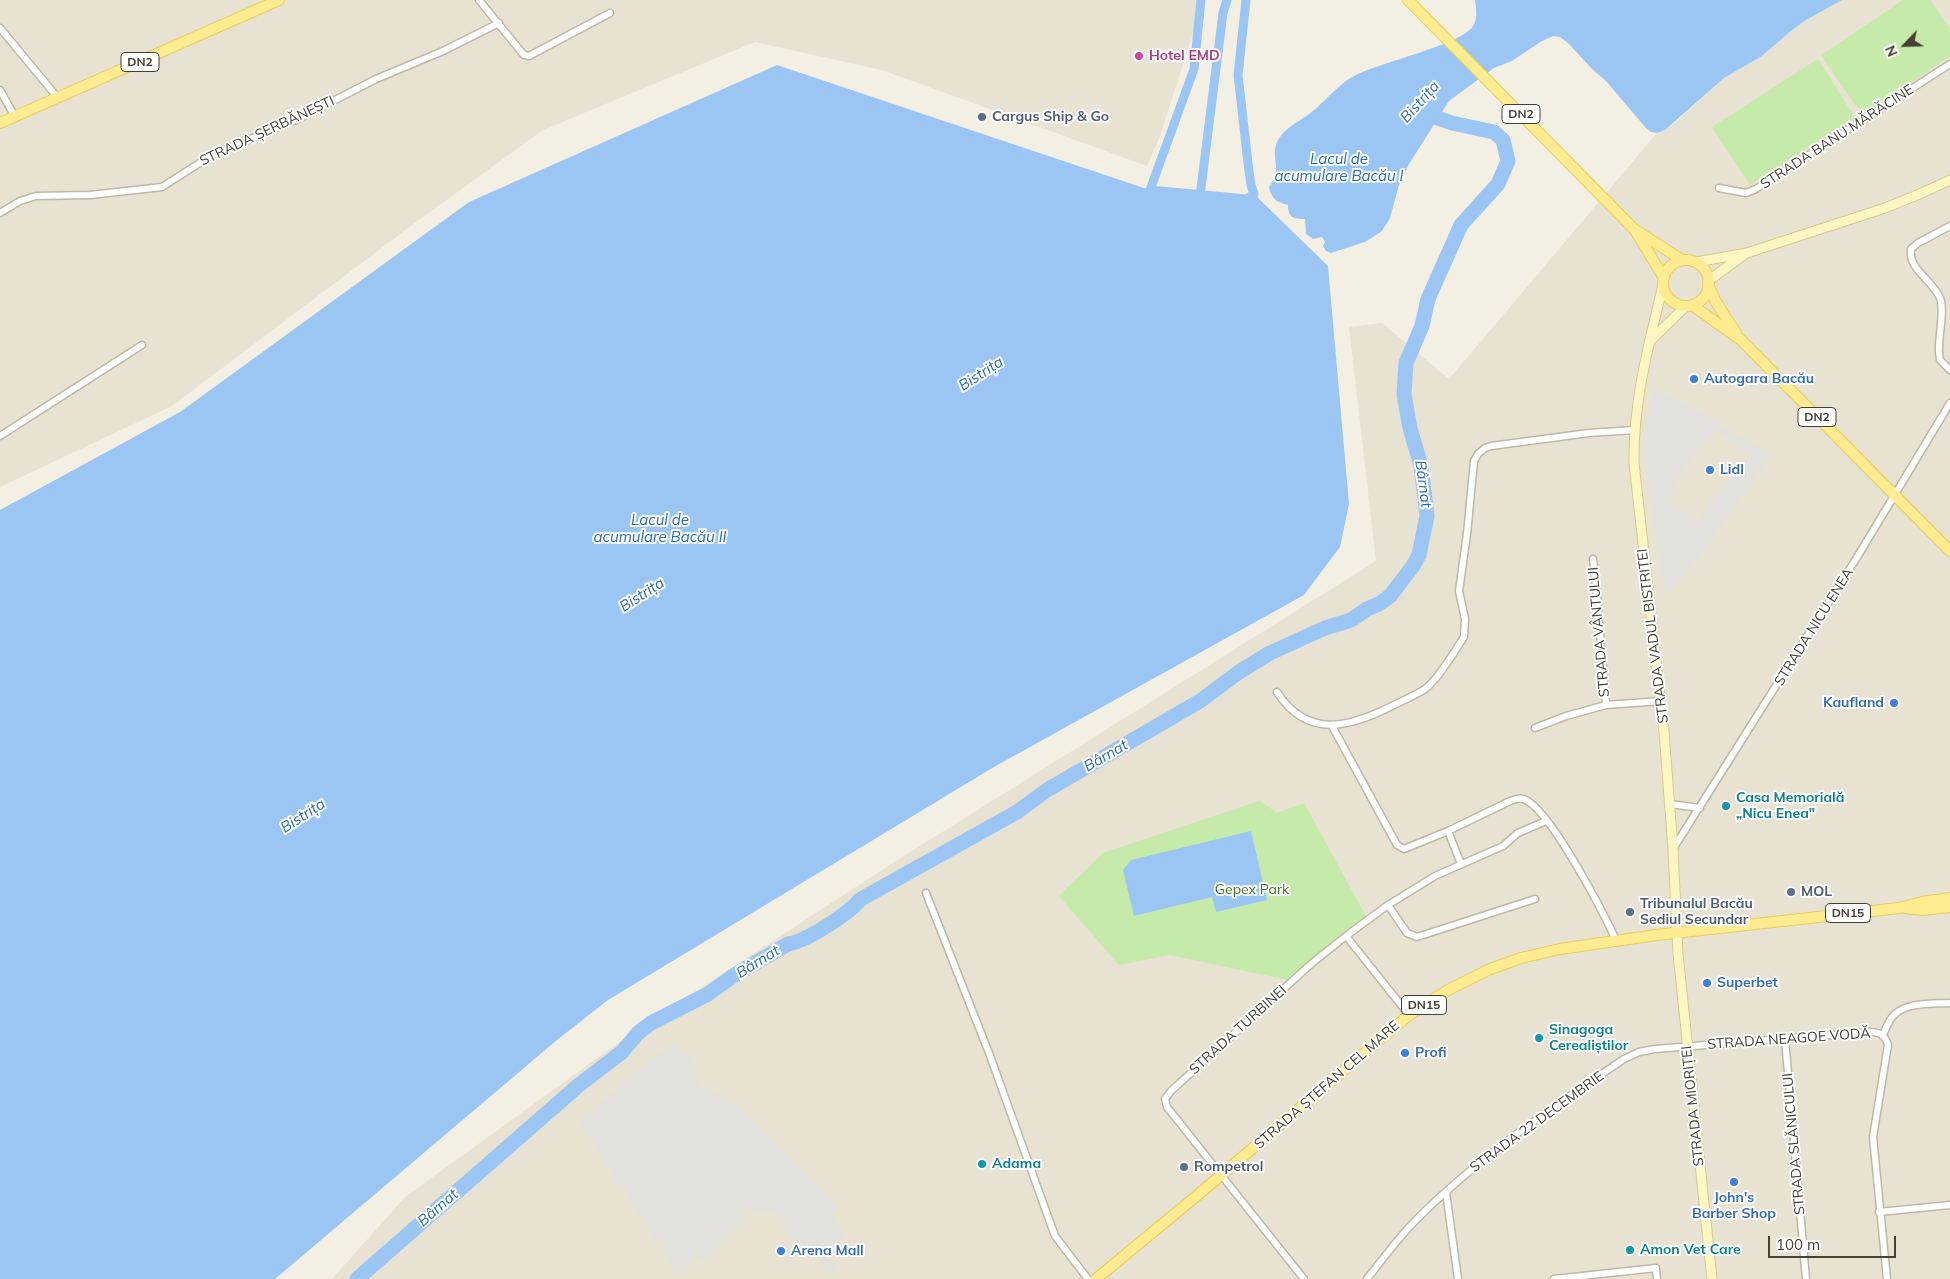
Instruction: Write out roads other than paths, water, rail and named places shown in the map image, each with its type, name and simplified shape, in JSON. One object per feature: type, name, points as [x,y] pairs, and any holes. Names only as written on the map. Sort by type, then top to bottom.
[{"type":"main road","name":"DN2","points":[[0,123],[279,0]]},
{"type":"main road","name":"DN2","points":[[1408,0],[1634,229],[1682,260],[1696,262],[1706,274],[1716,302],[1741,340]]},
{"type":"main road","points":[[1696,262],[1747,253],[1885,208],[1950,180]]},
{"type":"main road","name":"DN2","points":[[1634,229],[1663,281],[1668,297],[1673,302],[1689,305],[1741,340],[1950,551]]},
{"type":"main road","points":[[1649,342],[1689,305],[1700,301],[1706,294],[1708,283],[1747,253]]},
{"type":"main road","points":[[1663,281],[1667,270],[1674,263],[1682,260]]},
{"type":"main road","name":"STRADA VADUL BISTRIȚEI","points":[[1663,281],[1640,382],[1634,430],[1636,494],[1661,701],[1670,804],[1676,932]]},
{"type":"main road","name":"DN15","points":[[1676,932],[1899,908],[1950,898]]},
{"type":"main road","name":"DN15","points":[[1899,908],[1923,910],[1950,907]]},
{"type":"main road","name":"STRADA ȘTEFAN CEL MARE","points":[[1096,1279],[1221,1176],[1410,1015],[1460,983],[1504,964],[1560,949],[1676,932]]},
{"type":"main road","name":"STRADA MIORIȚEI","points":[[1676,932],[1712,1279]]},
{"type":"street","points":[[479,0],[519,49],[529,56],[610,13]]},
{"type":"street","name":"STRADA ȘERBĂNEȘTI","points":[[0,213],[36,196],[90,195],[162,186],[212,155],[300,118],[376,78],[443,51],[499,23]]},
{"type":"street","points":[[0,28],[58,98]]},
{"type":"street","name":"STRADA BANU MĂRĂCINE","points":[[1719,188],[1746,193],[1756,189],[1950,64]]},
{"type":"street","points":[[0,90],[15,117]]},
{"type":"street","points":[[1950,226],[1918,243],[1911,249],[1910,256],[1912,264],[1930,282],[1941,299],[1940,360],[1950,370]]},
{"type":"street","points":[[0,436],[142,345]]},
{"type":"street","name":"STRADA NICU ENEA","points":[[1673,849],[1856,559],[1950,402]]},
{"type":"street","points":[[1277,692],[1284,703],[1298,715],[1332,726],[1360,720],[1426,688],[1448,661],[1464,637],[1466,629],[1459,591],[1474,461],[1478,454],[1485,448],[1563,437],[1634,430]]},
{"type":"street","name":"STRADA VÂNTULUI","points":[[1593,559],[1606,705]]},
{"type":"street","name":"STRADA VÂNTULUI","points":[[1534,728],[1566,716],[1606,705],[1661,701]]},
{"type":"street","points":[[1332,726],[1397,845],[1404,849],[1448,831],[1518,798],[1528,801],[1546,821],[1573,858],[1616,940]]},
{"type":"street","points":[[1670,804],[1700,808]]},
{"type":"street","name":"STRADA TURBINEI","points":[[1221,1176],[1167,1106],[1165,1099],[1170,1091],[1305,970],[1388,905],[1435,876],[1503,846],[1518,833],[1546,821]]},
{"type":"street","points":[[1448,831],[1461,864]]},
{"type":"street","points":[[926,893],[989,1053],[1055,1236],[1088,1279]]},
{"type":"street","points":[[1388,905],[1407,934],[1417,937],[1535,899]]},
{"type":"street","points":[[1346,936],[1410,1015]]},
{"type":"street","points":[[1883,1035],[1891,1018],[1902,1009],[1919,1005],[1950,1003]]},
{"type":"street","name":"STRADA NEAGOE VODĂ","points":[[1687,1047],[1870,1032],[1878,1032],[1883,1035],[1888,1045],[1874,1138],[1879,1212],[1887,1279]]},
{"type":"street","name":"STRADA SLĂNICULUI","points":[[1785,1039],[1806,1279]]},
{"type":"street","name":"STRADA 22 DECEMBRIE","points":[[1367,1279],[1397,1241],[1446,1192],[1492,1152],[1624,1058],[1639,1052],[1656,1049],[1687,1047]]},
{"type":"street","points":[[1221,1176],[1304,1279]]},
{"type":"street","points":[[1446,1192],[1458,1279]]},
{"type":"street","points":[[1879,1212],[1950,1205]]},
{"type":"street","points":[[1554,1279],[1656,1268],[1657,1279]]},
{"type":"water","name":"Lacul de acumulare Bacău I","points":[[1475,0],[1842,0],[1806,20],[1762,56],[1724,78],[1665,130],[1657,133],[1651,132],[1646,128],[1606,81],[1568,43],[1560,37],[1553,36],[1542,41],[1512,61],[1494,68],[1449,101],[1409,164],[1399,185],[1390,218],[1382,231],[1365,242],[1331,253],[1326,251],[1323,246],[1325,242],[1322,237],[1313,239],[1306,234],[1305,219],[1292,217],[1289,213],[1288,205],[1273,198],[1269,187],[1273,181],[1276,169],[1275,152],[1278,140],[1289,127],[1313,111],[1348,79],[1381,65],[1454,40],[1466,33],[1476,20]]},
{"type":"water","name":"Lacul de acumulare Bacău II","points":[[777,65],[1150,190],[1247,200],[1254,194],[1328,266],[1349,504],[1340,547],[1304,595],[994,767],[608,1000],[557,1040],[275,1279],[0,1279],[0,510],[180,412],[469,202]]},
{"type":"water","points":[[1251,831],[1267,900],[1216,912],[1212,897],[1134,916],[1123,870],[1131,860]]},
{"type":"waterway","points":[[1201,0],[1194,69],[1150,190],[1247,199],[1254,194],[1248,163],[1238,75],[1246,0]]},
{"type":"waterway","points":[[1197,199],[1200,196],[1223,13],[1227,0]]},
{"type":"waterway","name":"Bârnat","points":[[357,1279],[579,1085],[622,1052],[638,1033],[651,1023],[708,994],[733,976],[788,944],[806,938],[827,926],[861,899],[1017,812],[1047,790],[1200,701],[1239,672],[1270,653],[1325,628],[1351,620],[1390,596],[1419,555],[1427,516],[1421,466],[1410,428],[1404,394],[1406,363],[1422,326],[1428,299],[1461,225],[1498,184],[1508,161],[1503,140],[1494,132],[1452,123],[1417,111]]},
{"type":"place","name":"Hotel EMD","points":[[1139,56]]},
{"type":"place","name":"Cargus Ship & Go","points":[[982,117]]},
{"type":"place","name":"Autogara Bacău","points":[[1694,379]]},
{"type":"place","name":"Lidl","points":[[1710,470]]},
{"type":"place","name":"Kaufland","points":[[1894,703]]},
{"type":"place","name":"Casa Memorială „Nicu Enea\"","points":[[1726,806]]},
{"type":"place","name":"MOL","points":[[1791,892]]},
{"type":"place","name":"Tribunalul Bacău Sediul Secundar","points":[[1630,912]]},
{"type":"place","name":"Superbet","points":[[1707,983]]},
{"type":"place","name":"Sinagoga Cerealiștilor","points":[[1539,1038]]},
{"type":"place","name":"Profi","points":[[1405,1053]]},
{"type":"place","name":"Adama","points":[[982,1164]]},
{"type":"place","name":"Rompetrol","points":[[1184,1167]]},
{"type":"place","name":"John's Barber Shop","points":[[1734,1182]]},
{"type":"place","name":"Amon Vet Care","points":[[1630,1250]]},
{"type":"place","name":"Arena Mall","points":[[781,1251]]},
{"type":"water label","name":"Bistrița","points":[[1420,102]]},
{"type":"water label","name":"Bistrița","points":[[981,374]]},
{"type":"water label","name":"Bistrița","points":[[642,595]]},
{"type":"water label","name":"Bistrița","points":[[303,816]]},
{"type":"park label","name":"Gepex Park","points":[[1252,890]]}]
